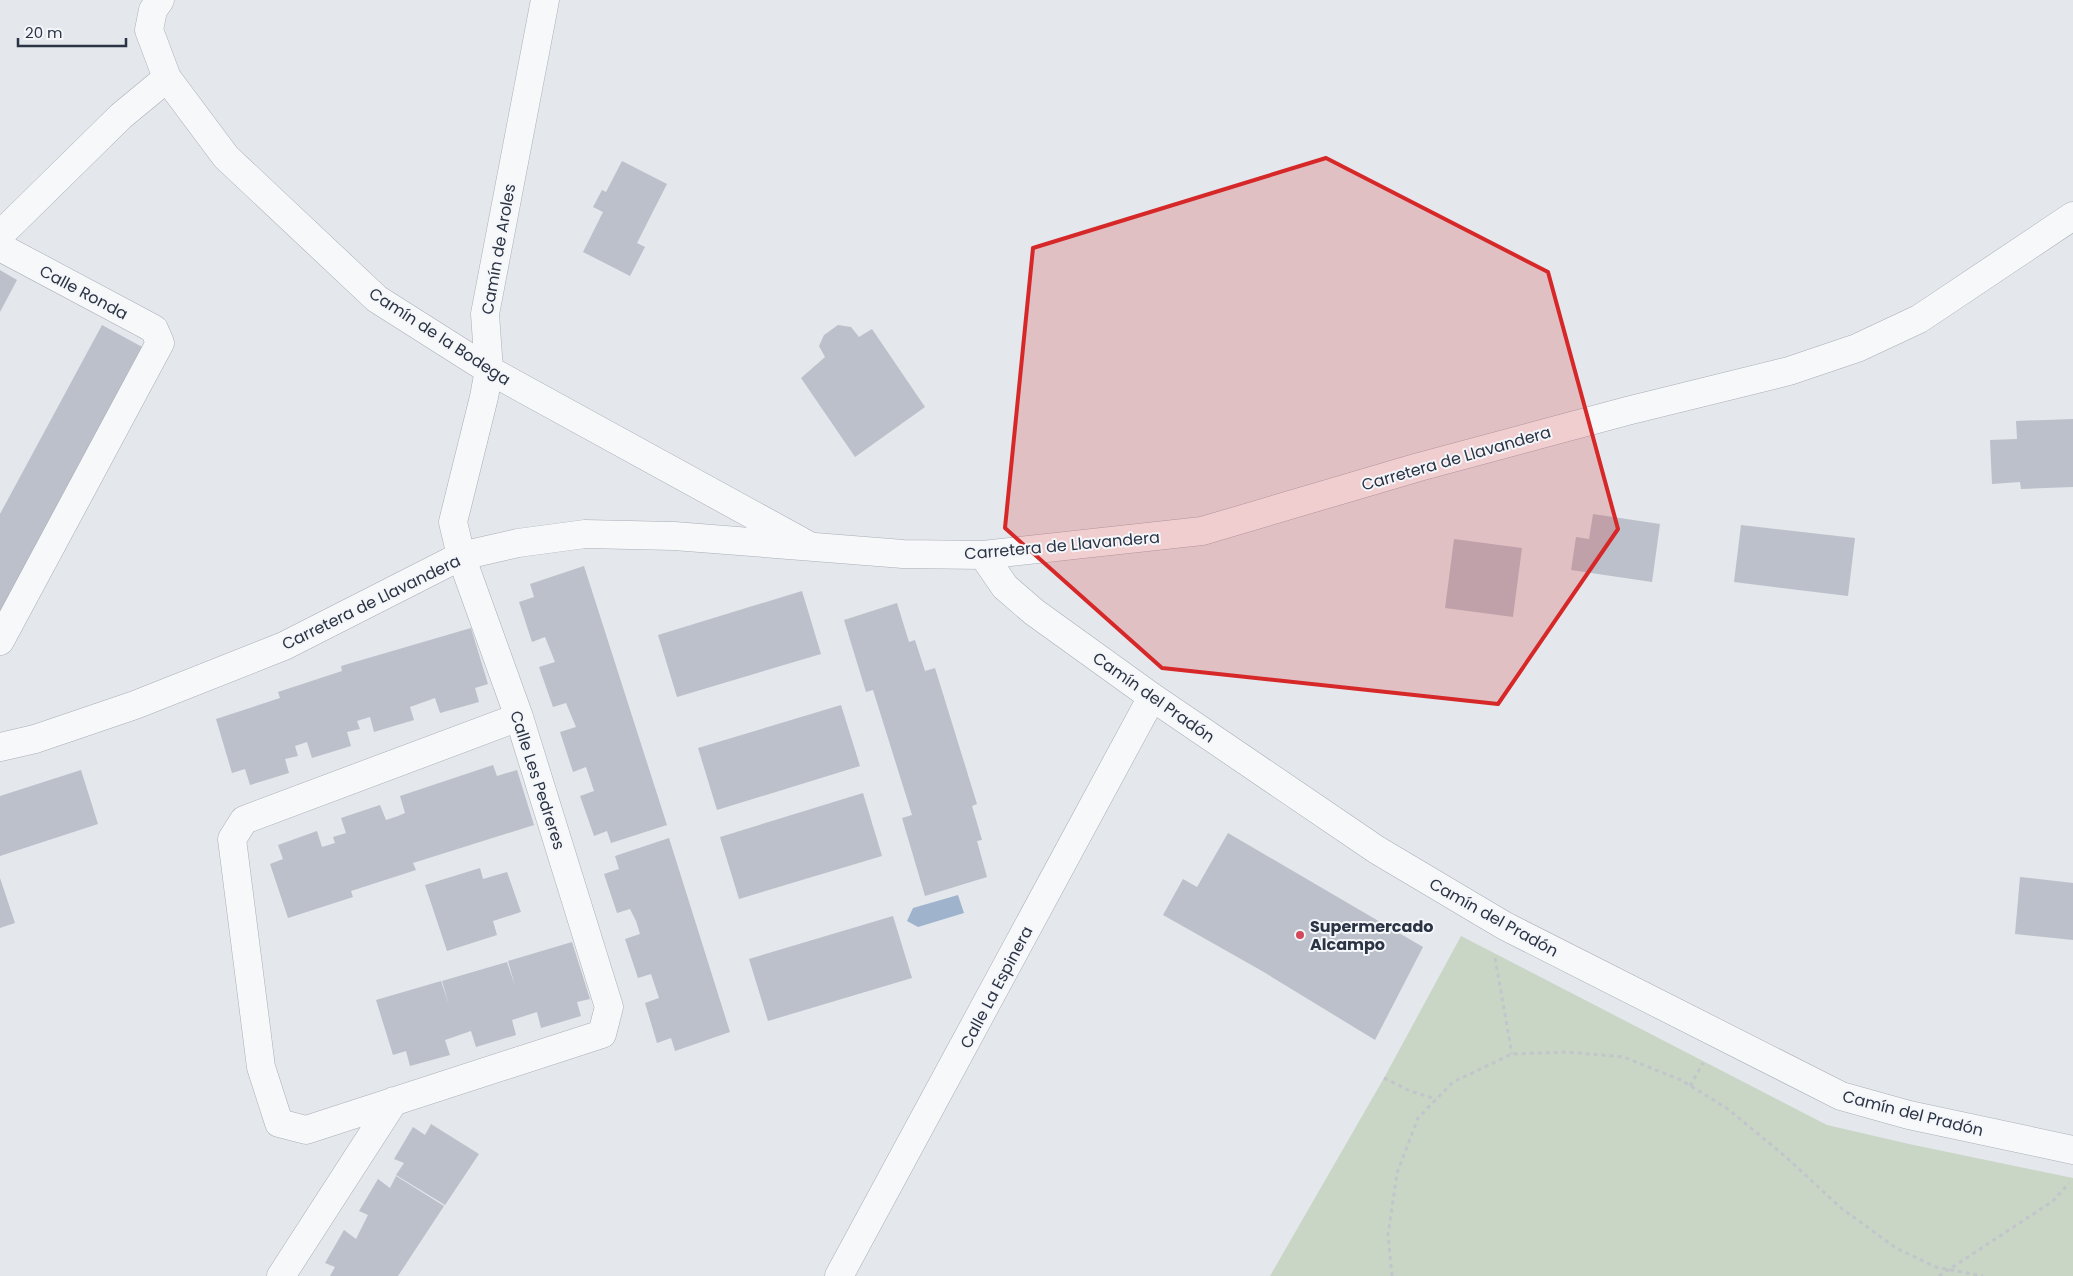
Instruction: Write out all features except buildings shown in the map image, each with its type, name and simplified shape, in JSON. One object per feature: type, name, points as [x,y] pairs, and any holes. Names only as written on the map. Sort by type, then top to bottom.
[{"type":"street","name":"Camín de la Bodega","points":[[160,0],[154,10],[149,30],[167,78],[226,157],[377,299],[488,370],[815,548]]},
{"type":"street","name":"Camín de Aroles","points":[[461,556],[453,522],[484,397],[488,370],[485,314],[545,0]]},
{"type":"street","points":[[0,235],[121,116],[167,78]]},
{"type":"street","name":"Carretera de Llavandera","points":[[0,747],[35,739],[135,706],[284,646],[461,556],[518,543],[585,534],[674,536],[903,554],[983,555],[1202,531],[1617,413],[1789,371],[1857,348],[1919,319],[2073,216]]},
{"type":"street","name":"Calle Ronda","points":[[0,247],[154,329],[160,343],[0,641]]},
{"type":"street","name":"Camín del Pradón","points":[[983,555],[1005,586],[1034,612],[1152,697],[1377,850],[1505,926],[1718,1036],[1841,1096],[1909,1115],[2073,1150]]},
{"type":"street","name":"Calle Les Pedreres","points":[[394,1101],[602,1034],[609,1007],[518,717],[461,556]]},
{"type":"street","name":"Calle La Espinera","points":[[839,1276],[1152,697]]},
{"type":"street","points":[[394,1101],[306,1130],[279,1123],[261,1067],[232,839],[244,820],[518,717]]},
{"type":"street","points":[[281,1276],[394,1101]]},
{"type":"path","points":[[1505,926],[1494,950],[1512,1054]]},
{"type":"path","points":[[1392,1276],[1388,1235],[1397,1173],[1418,1118],[1454,1082],[1512,1054],[1567,1052],[1624,1058],[1681,1080],[1728,1109],[1786,1157],[1840,1208],[1896,1248],[1936,1267],[1983,1276]]},
{"type":"path","points":[[1384,1078],[1410,1091],[1436,1099]]},
{"type":"path","points":[[1939,1276],[2052,1201],[2073,1179]]},
{"type":"highlighted area","points":[[1326,158],[1548,272],[1618,529],[1498,704],[1162,668],[1005,528],[1033,248]]},
{"type":"green space","points":[[1461,936],[1827,1125],[2073,1178],[2073,1276],[1270,1276],[1384,1078]]},
{"type":"water","points":[[958,895],[964,913],[918,927],[907,921],[913,908]]},
{"type":"place","name":"Supermercado Alcampo","points":[[1300,935]]}]
